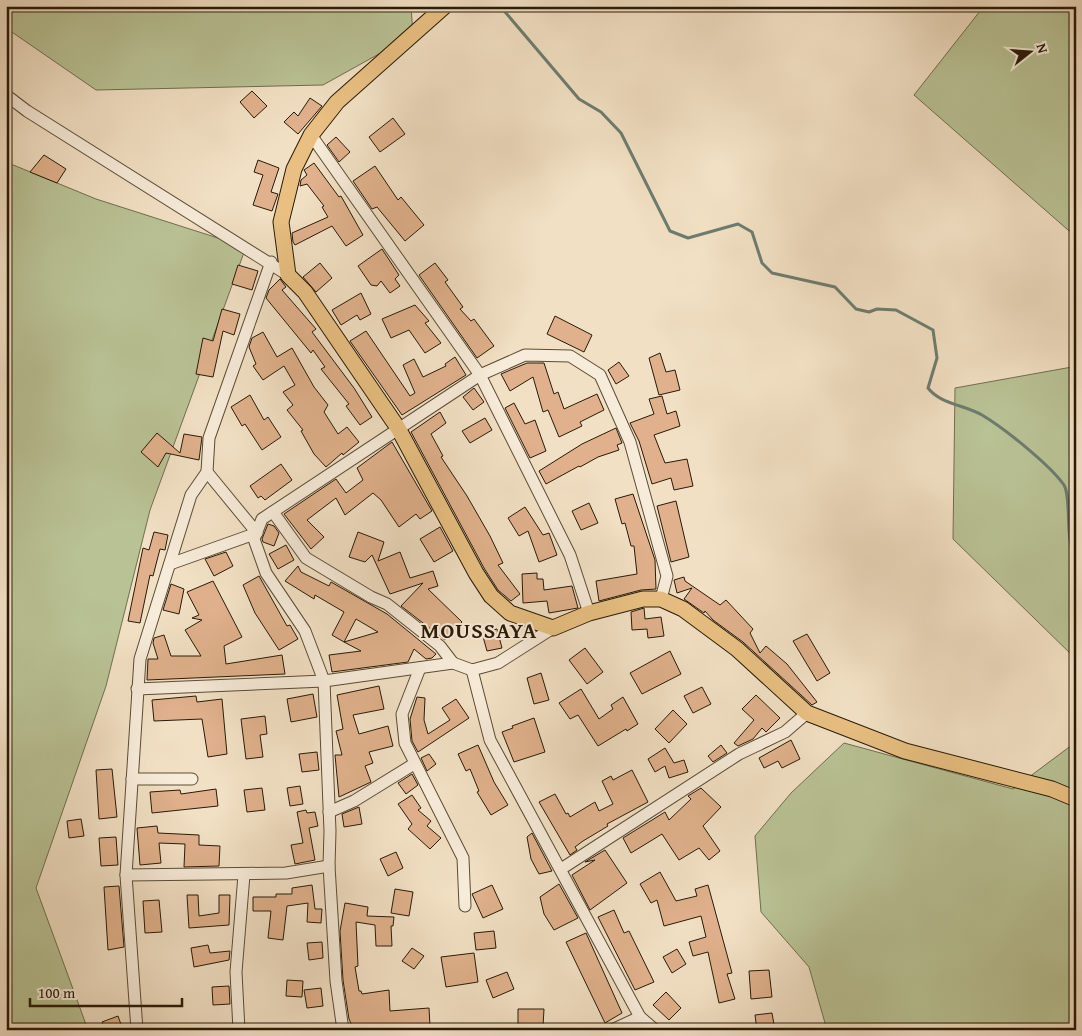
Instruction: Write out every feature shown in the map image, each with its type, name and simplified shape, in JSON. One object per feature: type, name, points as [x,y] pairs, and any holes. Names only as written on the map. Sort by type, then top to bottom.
[{"type":"main road","points":[[445,6],[337,102],[311,135],[294,169],[281,222],[288,275],[305,292],[398,428],[476,573],[491,596],[510,613],[553,628],[589,613],[643,599],[661,599],[683,609],[737,649],[807,713],[905,751],[940,762],[1052,789],[1076,799]]},
{"type":"street","points":[[6,94],[27,111],[271,262],[288,275]]},
{"type":"street","points":[[311,135],[480,375],[570,555],[589,613]]},
{"type":"street","points":[[137,1030],[126,875],[140,659],[191,495],[207,472],[209,438],[271,262]]},
{"type":"street","points":[[343,1030],[336,981],[329,866],[324,681],[305,631],[266,573],[254,539],[262,519],[480,375],[525,355],[570,356],[600,375],[630,442],[667,576],[661,599]]},
{"type":"street","points":[[207,472],[257,533]]},
{"type":"street","points":[[273,512],[306,558],[371,597],[387,604],[440,646],[453,663]]},
{"type":"street","points":[[170,564],[257,533]]},
{"type":"street","points":[[137,689],[324,681],[453,663],[472,670],[498,663],[553,628]]},
{"type":"street","points":[[420,668],[402,714],[405,743],[463,858],[465,906]]},
{"type":"street","points":[[472,670],[490,740],[640,1017],[655,1030]]},
{"type":"street","points":[[561,869],[739,754],[785,732],[807,713]]},
{"type":"street","points":[[329,812],[354,801],[414,764]]},
{"type":"street","points":[[132,779],[192,779]]},
{"type":"street","points":[[126,875],[244,875],[286,873],[329,866]]},
{"type":"street","points":[[239,1030],[236,972],[244,875]]},
{"type":"street","points":[[612,1030],[640,1017]]},
{"type":"green space","points":[[6,6],[411,6],[413,35],[323,85],[96,90],[6,28]]},
{"type":"green space","points":[[984,6],[1076,6],[1076,237],[914,95]]},
{"type":"green space","points":[[6,162],[96,199],[246,247],[150,510],[106,686],[36,888],[88,1030],[6,1030]]},
{"type":"green space","points":[[1072,367],[1076,368],[1076,659],[953,539],[955,388]]},
{"type":"green space","points":[[1076,742],[1076,1030],[827,1030],[809,967],[761,912],[755,836],[791,793],[844,743],[1013,789]]},
{"type":"building","points":[[252,91],[267,106],[254,118],[240,102]]},
{"type":"building","points":[[310,98],[322,106],[298,134],[284,122],[294,112],[298,116]]},
{"type":"building","points":[[393,118],[405,134],[380,152],[369,137]]},
{"type":"building","points":[[336,137],[350,152],[339,162],[327,145]]},
{"type":"building","points":[[44,155],[66,169],[57,183],[30,172]]},
{"type":"building","points":[[258,160],[279,168],[271,192],[278,194],[272,211],[253,205],[263,175],[254,172]]},
{"type":"building","points":[[314,163],[339,197],[341,196],[363,235],[346,246],[332,226],[295,245],[293,242],[292,233],[328,217],[322,207],[324,206],[307,184],[300,186],[301,180],[307,175],[304,170]]},
{"type":"building","points":[[375,166],[398,200],[401,197],[424,225],[405,241],[377,207],[372,209],[353,181]]},
{"type":"building","points":[[382,249],[399,275],[395,279],[400,286],[390,293],[381,281],[377,286],[371,285],[358,266]]},
{"type":"building","points":[[320,263],[332,278],[316,292],[303,277]]},
{"type":"building","points":[[435,263],[448,280],[445,282],[463,307],[460,309],[471,321],[474,319],[494,346],[477,358],[419,275]]},
{"type":"building","points":[[238,265],[258,271],[252,290],[232,284]]},
{"type":"building","points":[[280,279],[286,287],[282,290],[316,329],[312,332],[354,388],[372,417],[360,425],[346,406],[349,404],[321,369],[325,367],[313,350],[311,353],[266,298],[269,290]]},
{"type":"building","points":[[361,293],[371,314],[360,320],[357,315],[341,325],[332,310]]},
{"type":"building","points":[[415,305],[429,321],[425,323],[441,343],[425,353],[409,330],[391,338],[382,319]]},
{"type":"building","points":[[222,309],[240,314],[234,335],[223,331],[213,377],[196,374],[203,338],[213,341]]},
{"type":"building","points":[[555,316],[592,335],[584,352],[547,334]]},
{"type":"building","points":[[366,331],[410,396],[415,393],[403,365],[414,359],[423,377],[446,366],[445,364],[455,357],[466,375],[402,415],[350,341]]},
{"type":"building","points":[[263,332],[277,357],[292,348],[314,387],[328,405],[324,412],[338,434],[347,427],[359,442],[326,467],[314,454],[301,431],[303,430],[287,410],[293,405],[283,392],[295,385],[284,366],[263,380],[253,366],[256,364],[249,347],[252,338]]},
{"type":"building","points":[[660,353],[666,372],[675,370],[680,390],[659,395],[649,358]]},
{"type":"building","points":[[619,362],[629,376],[616,384],[608,370]]},
{"type":"building","points":[[527,363],[544,363],[554,394],[558,392],[564,409],[597,394],[604,410],[580,422],[582,426],[559,437],[548,410],[543,412],[533,377],[510,391],[501,374]]},
{"type":"building","points":[[474,388],[484,402],[473,410],[463,397]]},
{"type":"building","points":[[250,395],[264,420],[268,417],[281,437],[262,450],[245,424],[242,426],[231,407]]},
{"type":"building","points":[[662,396],[667,414],[676,411],[680,426],[654,435],[665,463],[687,459],[693,486],[674,490],[671,478],[652,484],[639,441],[630,423],[654,414],[649,399]]},
{"type":"building","points":[[514,403],[525,424],[535,420],[546,451],[530,458],[505,408]]},
{"type":"building","points":[[440,412],[446,423],[431,434],[443,456],[441,457],[467,496],[490,536],[503,563],[498,565],[520,594],[511,601],[498,590],[484,568],[411,432]]},
{"type":"building","points":[[485,418],[492,430],[470,443],[462,431]]},
{"type":"building","points":[[616,428],[622,443],[617,445],[619,450],[598,457],[546,484],[539,471],[582,444]]},
{"type":"building","points":[[157,433],[180,453],[184,434],[202,437],[199,460],[166,453],[158,467],[141,452]]},
{"type":"building","points":[[392,442],[432,511],[420,519],[416,514],[399,527],[381,500],[373,493],[345,515],[336,498],[307,520],[324,537],[311,549],[284,514],[336,479],[346,493],[363,480],[357,468]]},
{"type":"building","points":[[281,464],[292,480],[265,500],[261,496],[258,498],[250,486]]},
{"type":"building","points":[[633,494],[655,560],[656,589],[641,590],[599,601],[596,581],[637,574],[634,546],[631,546],[625,523],[622,524],[615,499]]},
{"type":"building","points":[[676,501],[689,557],[671,562],[657,506]]},
{"type":"building","points":[[589,503],[598,523],[581,530],[572,511]]},
{"type":"building","points":[[525,507],[543,535],[549,533],[557,555],[539,562],[528,531],[519,536],[508,518]]},
{"type":"building","points":[[268,524],[274,526],[279,533],[274,546],[263,542],[262,539]]},
{"type":"building","points":[[440,527],[453,551],[434,562],[420,539]]},
{"type":"building","points":[[154,532],[168,535],[165,550],[160,549],[153,576],[150,575],[140,623],[128,621],[143,548],[149,550]]},
{"type":"building","points":[[358,532],[384,542],[378,561],[400,552],[410,578],[433,571],[438,586],[428,589],[462,622],[445,640],[401,606],[423,583],[390,594],[372,555],[365,562],[349,557]]},
{"type":"building","points":[[286,545],[294,560],[278,569],[269,554]]},
{"type":"building","points":[[226,552],[233,566],[214,576],[205,559]]},
{"type":"building","points":[[298,566],[301,572],[329,586],[331,582],[387,614],[436,654],[432,658],[426,659],[414,649],[408,662],[332,672],[329,655],[361,651],[344,642],[332,635],[344,612],[315,595],[314,599],[285,581]],"holes":[[[356,619],[378,632],[344,642]]]},
{"type":"building","points":[[537,573],[537,579],[543,579],[544,590],[572,586],[578,608],[549,613],[547,601],[523,603],[522,574]]},
{"type":"building","points":[[259,576],[287,626],[290,625],[298,639],[279,650],[255,613],[243,585]]},
{"type":"building","points":[[684,577],[685,581],[720,605],[726,600],[753,629],[750,633],[760,653],[766,646],[787,664],[817,702],[812,705],[743,642],[713,620],[705,611],[704,613],[684,599],[692,588],[677,593],[674,580]]},
{"type":"building","points":[[213,581],[242,637],[224,646],[226,664],[282,655],[285,674],[147,680],[148,659],[158,659],[153,643],[154,638],[164,635],[171,656],[201,656],[185,630],[202,620],[192,618],[199,615],[187,592]]},
{"type":"building","points":[[171,584],[184,589],[179,614],[163,610]]},
{"type":"building","points":[[644,608],[645,619],[661,617],[664,636],[648,638],[647,629],[632,630],[631,612]]},
{"type":"building","points":[[497,629],[502,648],[487,651],[482,633]]},
{"type":"building","points":[[807,634],[830,673],[817,681],[793,641]]},
{"type":"building","points":[[585,648],[603,672],[587,684],[569,660]]},
{"type":"building","points":[[670,651],[681,674],[642,694],[630,673]]},
{"type":"building","points":[[541,673],[549,700],[534,704],[527,678]]},
{"type":"building","points":[[379,686],[384,709],[353,715],[359,734],[388,726],[393,746],[369,752],[373,763],[365,766],[371,782],[339,797],[335,755],[342,755],[336,731],[343,729],[337,695]]},
{"type":"building","points":[[702,687],[711,704],[693,713],[684,696]]},
{"type":"building","points":[[581,689],[599,719],[613,709],[611,705],[623,697],[638,724],[598,746],[578,715],[570,719],[559,703]]},
{"type":"building","points":[[313,694],[317,717],[291,722],[287,699]]},
{"type":"building","points":[[756,695],[780,718],[766,732],[762,728],[753,739],[738,746],[734,743],[754,720],[742,709]]},
{"type":"building","points":[[196,696],[197,702],[222,699],[227,754],[208,757],[202,719],[154,721],[152,700]]},
{"type":"building","points":[[417,697],[425,698],[424,720],[428,734],[450,720],[442,708],[456,699],[469,718],[418,752],[412,741],[410,719]]},
{"type":"building","points":[[673,710],[687,724],[669,743],[655,729]]},
{"type":"building","points":[[265,716],[267,734],[260,735],[263,757],[246,759],[241,719]]},
{"type":"building","points":[[534,718],[545,752],[514,762],[502,732]]},
{"type":"building","points":[[791,740],[800,759],[782,768],[778,761],[764,768],[759,758]]},
{"type":"building","points":[[478,745],[494,782],[508,805],[491,815],[477,792],[479,791],[470,769],[466,771],[458,754]]},
{"type":"building","points":[[721,745],[727,753],[713,762],[708,756]]},
{"type":"building","points":[[665,748],[674,763],[684,760],[688,772],[669,778],[665,766],[655,772],[648,759]]},
{"type":"building","points":[[317,752],[319,770],[302,772],[299,754]]},
{"type":"building","points":[[429,754],[436,764],[427,771],[421,758]]},
{"type":"building","points":[[112,769],[117,817],[99,819],[96,770]]},
{"type":"building","points":[[632,770],[648,802],[607,824],[608,826],[575,847],[577,850],[570,855],[539,802],[555,794],[566,814],[568,813],[570,817],[595,802],[599,811],[613,804],[602,781],[611,776],[613,780]]},
{"type":"building","points":[[412,774],[418,785],[406,794],[398,783]]},
{"type":"building","points":[[300,786],[303,804],[290,806],[287,788]]},
{"type":"building","points":[[262,788],[265,810],[247,812],[244,790]]},
{"type":"building","points":[[701,788],[721,807],[703,826],[720,851],[709,860],[699,848],[679,860],[662,834],[631,853],[623,838],[665,812],[669,820],[691,799],[688,796]]},
{"type":"building","points":[[216,789],[218,806],[152,813],[150,792],[180,790],[181,794]]},
{"type":"building","points":[[412,795],[421,808],[418,810],[431,821],[427,826],[441,838],[430,849],[408,829],[412,824],[398,804]]},
{"type":"building","points":[[359,807],[362,824],[344,827],[342,814]]},
{"type":"building","points":[[306,810],[307,813],[315,812],[318,826],[309,828],[315,860],[295,864],[291,845],[303,843],[297,812]]},
{"type":"building","points":[[81,819],[84,836],[69,838],[67,821]]},
{"type":"building","points":[[157,826],[158,833],[199,835],[199,845],[220,846],[219,866],[184,867],[185,844],[159,843],[161,863],[140,865],[137,828]]},
{"type":"building","points":[[532,833],[552,871],[539,874],[531,859],[527,837]]},
{"type":"building","points":[[116,837],[118,865],[101,866],[99,838]]},
{"type":"building","points":[[605,850],[627,883],[590,910],[572,875],[595,860],[585,862]]},
{"type":"building","points":[[396,852],[403,868],[388,876],[380,859]]},
{"type":"building","points":[[660,872],[676,901],[697,896],[695,889],[708,885],[732,973],[727,974],[735,999],[719,1003],[708,952],[693,956],[689,942],[706,937],[701,916],[664,926],[657,900],[651,903],[640,884]]},
{"type":"building","points":[[559,884],[578,918],[554,930],[544,914],[540,897]]},
{"type":"building","points":[[312,885],[315,909],[322,909],[321,923],[307,922],[308,903],[287,906],[283,940],[268,938],[271,911],[253,911],[253,897],[276,897],[276,894],[292,894],[292,888]]},
{"type":"building","points":[[492,885],[503,909],[483,918],[472,894]]},
{"type":"building","points":[[119,886],[124,947],[108,950],[104,887]]},
{"type":"building","points":[[395,889],[413,892],[409,916],[391,913]]},
{"type":"building","points":[[187,895],[198,895],[199,916],[219,913],[219,895],[230,895],[229,925],[189,928]]},
{"type":"building","points":[[159,900],[162,932],[145,933],[143,901]]},
{"type":"building","points":[[345,903],[368,907],[367,916],[394,917],[393,926],[391,926],[392,946],[376,946],[375,925],[356,922],[358,966],[355,967],[359,991],[362,994],[389,990],[390,1011],[429,1008],[430,1026],[391,1030],[354,1030],[349,1019],[343,980],[340,931]]},
{"type":"building","points":[[614,910],[624,933],[629,931],[654,982],[635,990],[598,917]]},
{"type":"building","points":[[494,931],[496,948],[476,950],[474,933]]},
{"type":"building","points":[[586,933],[622,1013],[605,1023],[566,942]]},
{"type":"building","points":[[322,942],[323,958],[309,960],[307,943]]},
{"type":"building","points":[[208,945],[210,953],[230,951],[229,960],[194,967],[191,948]]},
{"type":"building","points":[[412,948],[424,956],[414,969],[402,961]]},
{"type":"building","points":[[677,949],[686,964],[672,973],[663,957]]},
{"type":"building","points":[[474,953],[478,982],[446,987],[441,957]]},
{"type":"building","points":[[769,970],[772,997],[751,999],[749,971]]},
{"type":"building","points":[[507,972],[514,989],[493,998],[486,980]]},
{"type":"building","points":[[287,980],[303,981],[302,997],[286,996]]},
{"type":"building","points":[[229,986],[230,1004],[213,1005],[212,987]]},
{"type":"building","points":[[321,988],[323,1006],[307,1008],[304,990]]},
{"type":"building","points":[[666,992],[681,1008],[669,1020],[653,1005]]},
{"type":"building","points":[[518,1009],[544,1009],[543,1026],[518,1026]]},
{"type":"building","points":[[772,1013],[775,1030],[757,1030],[755,1015]]},
{"type":"building","points":[[118,1016],[123,1030],[105,1030],[102,1022]]},
{"type":"waterway","points":[[500,6],[579,99],[601,112],[621,133],[670,231],[688,238],[738,224],[752,232],[762,263],[772,273],[835,287],[856,309],[869,312],[877,309],[896,310],[933,330],[937,358],[928,388],[939,398],[982,415],[991,421],[1026,447],[1064,485],[1068,499],[1070,541],[1076,560]]},
{"type":"district","name":"MOUSSAYA","points":[[479,630]]}]
